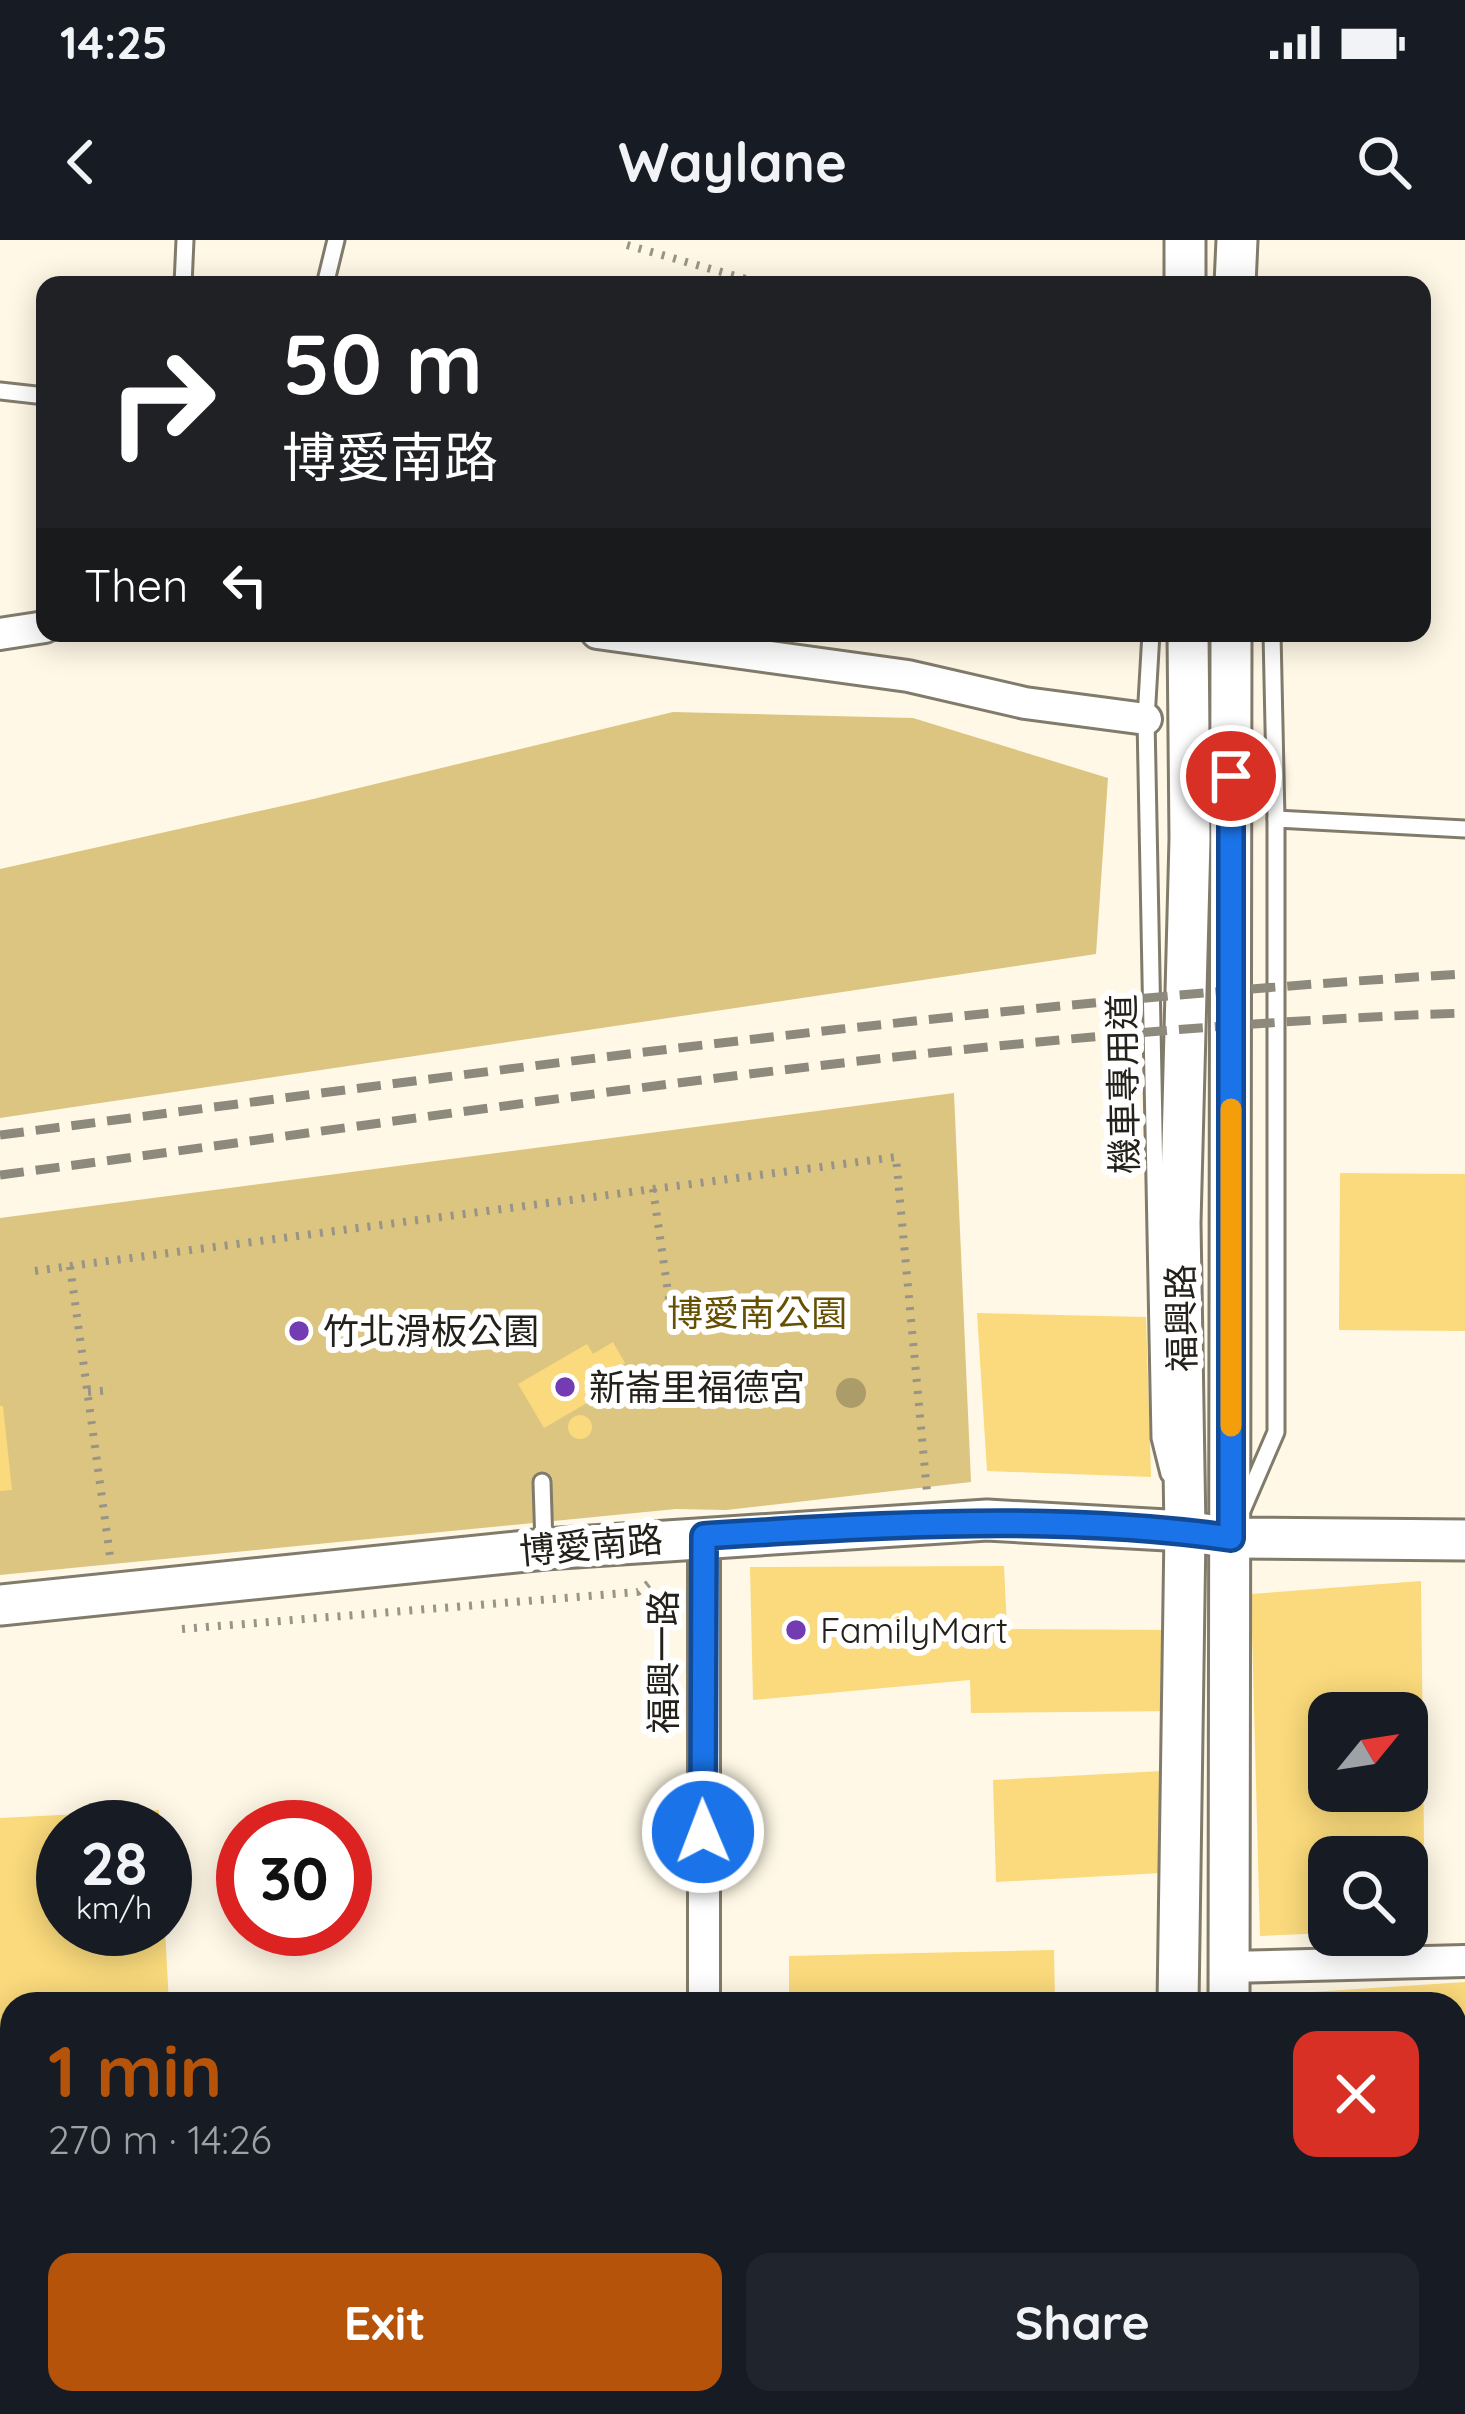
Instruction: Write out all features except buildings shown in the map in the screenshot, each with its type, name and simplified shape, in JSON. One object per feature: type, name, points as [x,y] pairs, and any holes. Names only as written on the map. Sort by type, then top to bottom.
[{"type":"street","points":[[1185,240],[1186,276]]},
{"type":"street","points":[[1235,276],[1237,240]]},
{"type":"street","points":[[0,634],[36,628]]},
{"type":"street","points":[[662,642],[908,676],[1025,704],[1146,719]]},
{"type":"street","name":"福興路","points":[[1178,1992],[1185,1532],[1180,1223],[1190,838],[1188,642]]},
{"type":"street","name":"福興路","points":[[1229,1986],[1231,642]]},
{"type":"street","name":"博愛南路","points":[[0,1605],[545,1549],[987,1520],[1231,1538],[1465,1540]]},
{"type":"street","name":"福興一路","points":[[704,1536],[704,1992]]},
{"type":"street","points":[[1229,1986],[1465,1961]]},
{"type":"lane","points":[[183,276],[184,240]]},
{"type":"lane","points":[[327,276],[336,240]]},
{"type":"lane","points":[[0,391],[36,395]]},
{"type":"lane","name":"機車專用道","points":[[1150,642],[1146,719],[1160,1438],[1185,1532]]},
{"type":"lane","points":[[1231,1538],[1276,1432],[1272,642]]},
{"type":"lane","points":[[1276,819],[1465,829]]},
{"type":"lane","points":[[542,1482],[545,1549]]},
{"type":"path","points":[[627,245],[736,276]]},
{"type":"path","points":[[35,1271],[896,1157],[928,1502]]},
{"type":"path","points":[[653,1190],[674,1333]]},
{"type":"path","points":[[70,1267],[110,1556]]},
{"type":"path","points":[[88,1392],[112,1390]]},
{"type":"green space","points":[[673,712],[913,718],[1108,778],[1096,954],[0,1118],[0,869]]},
{"type":"green space","name":"博愛南公園","points":[[954,1093],[971,1482],[726,1510],[676,1509],[0,1575],[0,1218]]},
{"type":"railway","points":[[0,1135],[914,1021],[1465,974]]},
{"type":"railway","points":[[0,1175],[914,1055],[1097,1036],[1465,1013]]},
{"type":"slow traffic","points":[[1231,1109],[1231,1426]]},
{"type":"place","name":"竹北滑板公園","points":[[299,1331]]},
{"type":"place","name":"新崙里福德宮","points":[[565,1387]]},
{"type":"place","name":"FamilyMart","points":[[796,1630]]},
{"type":"route","points":[[703,1832],[704,1536],[987,1520],[1231,1538],[1231,776]]}]
